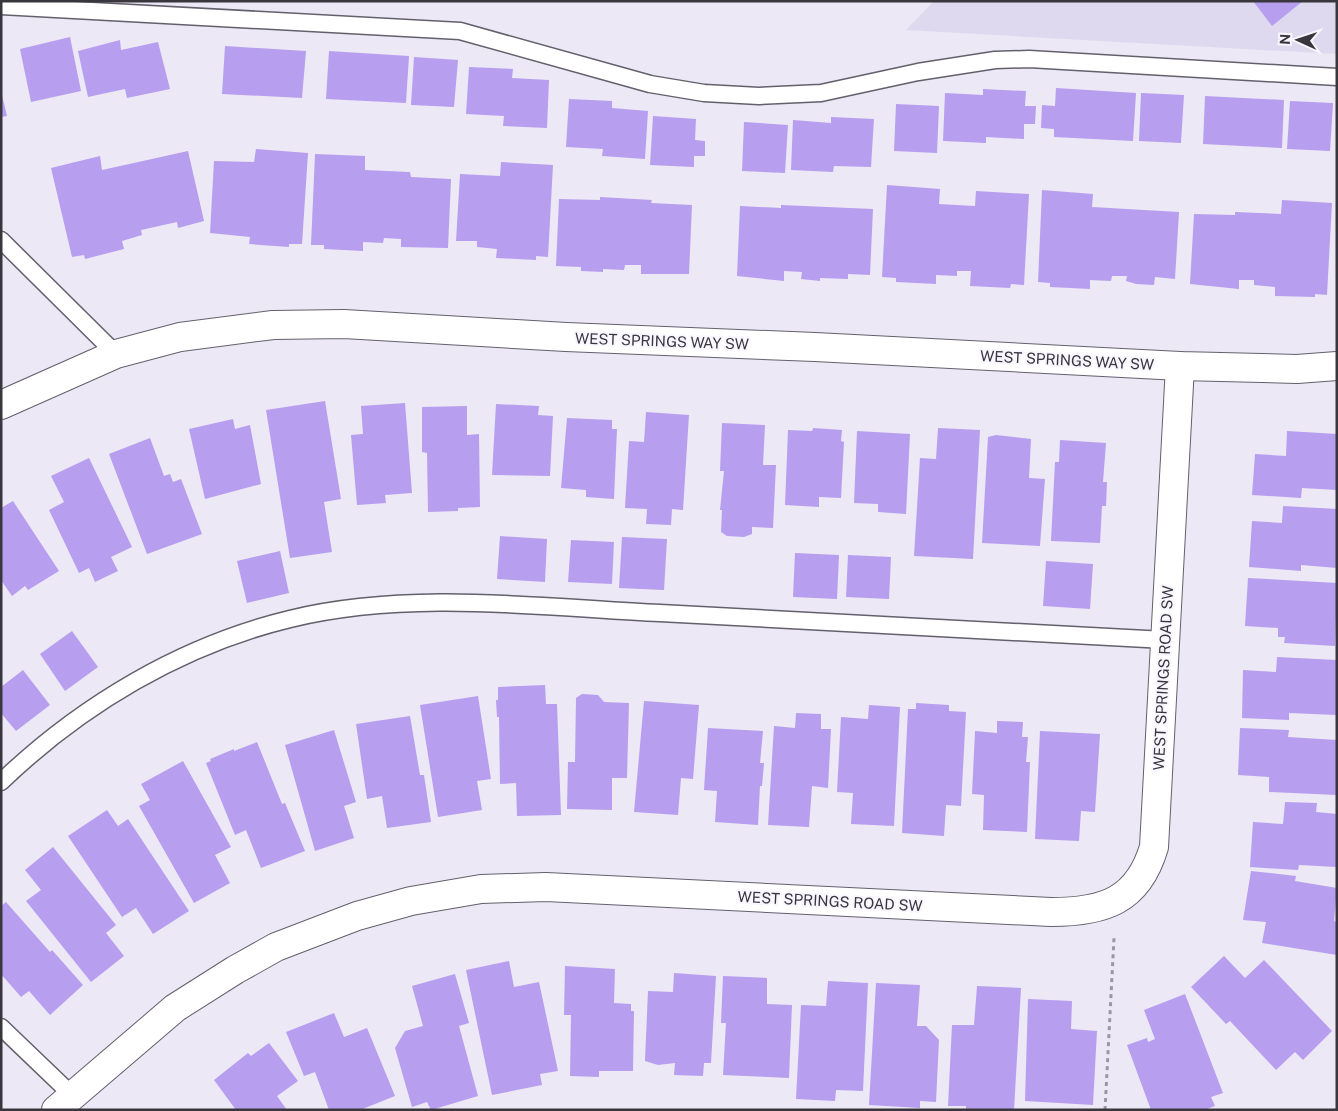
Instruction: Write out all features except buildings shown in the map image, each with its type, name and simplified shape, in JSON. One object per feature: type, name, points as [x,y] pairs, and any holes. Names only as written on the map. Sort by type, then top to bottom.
[{"type":"street","name":"WEST SPRINGS WAY SW","points":[[1,405],[116,354],[180,337],[273,326],[344,324],[566,337],[815,347],[1180,366],[1297,369],[1337,366]]},
{"type":"street","name":"WEST SPRINGS ROAD SW","points":[[64,1102],[175,1008],[235,970],[276,947],[357,916],[412,901],[482,889],[546,887],[1051,912],[1082,912],[1116,900],[1141,879],[1148,866],[1154,847],[1180,366]]},
{"type":"lane","points":[[1,6],[460,31],[650,84],[704,92],[759,96],[821,93],[918,72],[995,60],[1029,59],[1337,77]]},
{"type":"lane","points":[[1,240],[116,354]]},
{"type":"lane","points":[[1,782],[84,714],[130,684],[209,644],[289,619],[350,607],[473,603],[1165,640]]},
{"type":"lane","points":[[1,1027],[64,1102]]},
{"type":"path","points":[[1105,1110],[1116,900]]},
{"type":"shaded area","points":[[934,1],[1337,1],[1337,54],[906,30]]}]
